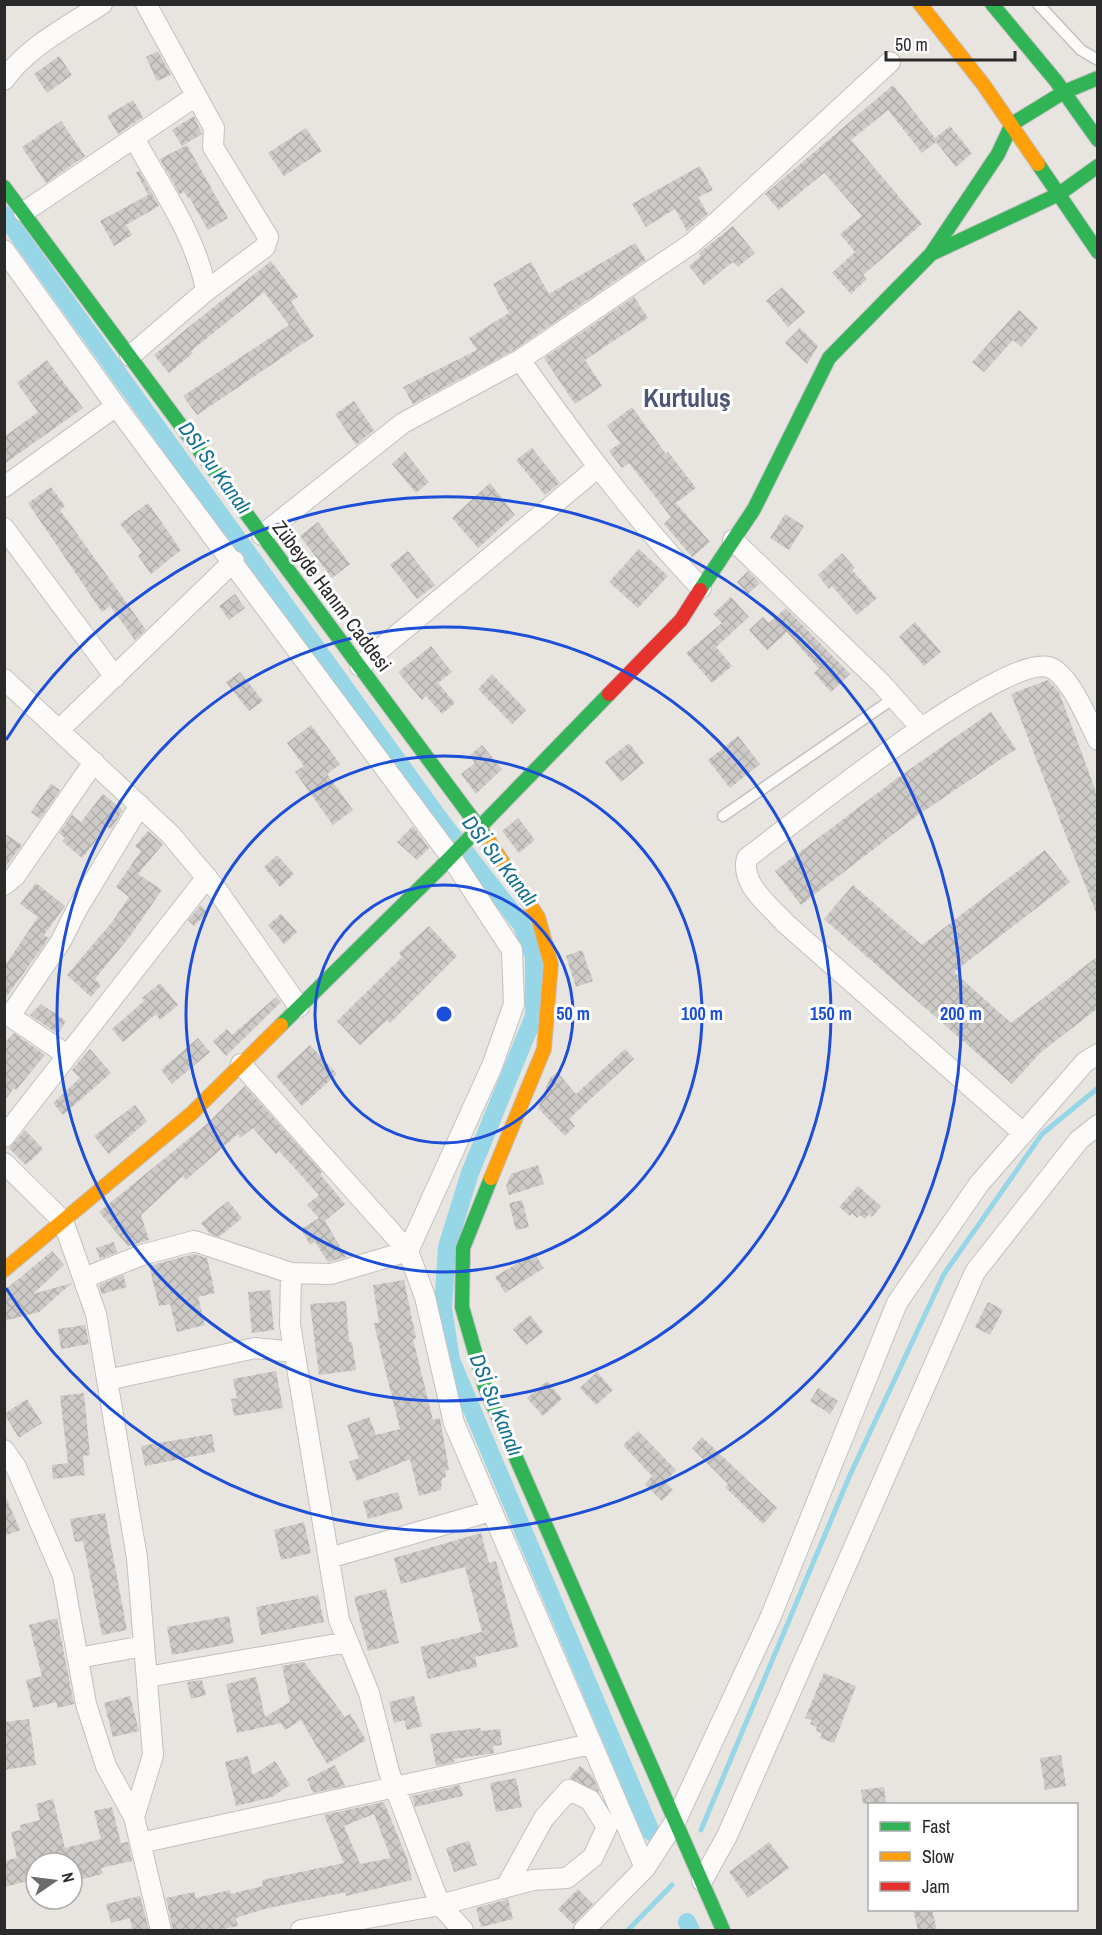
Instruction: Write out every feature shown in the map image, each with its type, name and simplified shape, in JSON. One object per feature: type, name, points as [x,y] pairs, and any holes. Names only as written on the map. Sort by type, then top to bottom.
[{"type":"street","points":[[4,80],[41,44],[102,4]]},
{"type":"street","points":[[130,356],[206,291],[265,247],[268,237],[213,147],[214,128],[146,4]]},
{"type":"street","points":[[920,4],[1012,124],[1098,252]]},
{"type":"street","points":[[992,4],[1064,92],[1098,140]]},
{"type":"street","points":[[262,535],[403,423],[520,360],[691,244],[890,62]]},
{"type":"street","points":[[4,1270],[191,1114],[451,856],[681,620],[754,509],[829,358],[931,254],[964,200],[998,154],[1012,124],[1064,92],[1098,78]]},
{"type":"street","points":[[24,212],[196,96]]},
{"type":"street","points":[[134,138],[193,247],[203,271],[206,291]]},
{"type":"street","points":[[931,254],[1059,194],[1098,166]]},
{"type":"street","name":"Zübeyde Hanım Caddesi","points":[[4,187],[479,826],[538,917],[551,964],[544,1049],[463,1248],[462,1307],[485,1388],[723,1930]]},
{"type":"street","points":[[4,250],[116,406],[234,561],[451,856],[512,950],[514,1004],[492,1066],[408,1251],[331,1274],[291,1274],[194,1241],[142,1255],[84,1278]]},
{"type":"street","points":[[520,360],[597,468],[662,547],[701,588]]},
{"type":"street","points":[[4,487],[116,406]]},
{"type":"street","points":[[360,666],[597,468]]},
{"type":"street","points":[[4,528],[115,677]]},
{"type":"street","points":[[734,540],[894,698],[921,728]]},
{"type":"street","points":[[59,730],[234,561]]},
{"type":"street","points":[[1023,1133],[785,923],[747,878],[747,858],[921,728],[1017,672],[1036,666],[1047,666],[1062,675],[1098,740]]},
{"type":"street","points":[[6,683],[171,835],[207,878],[299,1007]]},
{"type":"street","points":[[4,885],[15,876],[94,762]]},
{"type":"street","points":[[67,1055],[7,1014],[62,941],[77,909],[140,805]]},
{"type":"street","points":[[4,1137],[207,878]]},
{"type":"street","points":[[584,1930],[645,1868],[676,1820],[771,1616],[897,1303],[979,1184],[1085,1062],[1098,1054]]},
{"type":"street","points":[[241,1064],[408,1251],[425,1297],[454,1423],[645,1868]]},
{"type":"street","points":[[702,1881],[727,1836],[975,1272],[1079,1140],[1098,1125]]},
{"type":"street","points":[[4,1163],[63,1221],[96,1314],[137,1558],[153,1755],[134,1817]]},
{"type":"street","points":[[291,1274],[290,1325],[339,1620],[369,1693],[394,1786],[440,1905],[464,1930]]},
{"type":"street","points":[[107,1380],[255,1348],[294,1352]]},
{"type":"street","points":[[4,1450],[16,1467],[63,1576],[86,1704],[106,1766],[134,1817],[161,1930]]},
{"type":"street","points":[[329,1558],[491,1511]]},
{"type":"street","points":[[147,1677],[348,1642]]},
{"type":"street","points":[[78,1658],[144,1646]]},
{"type":"street","points":[[140,1843],[591,1744]]},
{"type":"street","points":[[301,1930],[440,1905],[507,1885],[567,1878],[593,1857],[607,1827],[590,1800],[569,1790],[544,1818],[507,1885]]},
{"type":"lane","points":[[1038,4],[1082,50],[1098,60]]},
{"type":"lane","points":[[723,816],[894,698]]},
{"type":"building","points":[[158,51],[171,75],[157,81],[146,57]]},
{"type":"building","points":[[59,56],[72,75],[47,93],[34,74]]},
{"type":"building","points":[[893,85],[935,138],[950,126],[972,153],[956,167],[936,142],[922,153],[888,110],[851,140],[922,224],[863,275],[867,279],[851,294],[832,273],[855,252],[840,234],[862,216],[824,173],[779,210],[765,194]]},
{"type":"building","points":[[133,100],[143,117],[118,134],[107,116]]},
{"type":"building","points":[[194,116],[202,134],[182,146],[172,130]]},
{"type":"building","points":[[61,121],[85,156],[46,183],[22,147]]},
{"type":"building","points":[[306,128],[322,151],[284,176],[268,153]]},
{"type":"building","points":[[187,145],[228,218],[208,230],[189,197],[184,192],[180,194],[160,159]]},
{"type":"building","points":[[700,166],[713,190],[698,197],[708,214],[687,231],[675,209],[646,227],[632,204]]},
{"type":"building","points":[[139,171],[159,206],[126,225],[132,235],[114,246],[100,221],[148,195],[136,172]]},
{"type":"building","points":[[733,226],[755,253],[738,267],[733,262],[704,285],[689,266],[701,256],[699,253]]},
{"type":"building","points":[[635,243],[646,260],[514,350],[413,404],[403,387],[477,350],[469,338],[509,313],[493,284],[531,262],[549,294]]},
{"type":"building","points":[[271,261],[298,297],[291,302],[314,336],[197,415],[183,396],[289,325],[264,292],[191,351],[193,353],[169,373],[154,355]]},
{"type":"building","points":[[782,287],[805,312],[788,327],[766,301]]},
{"type":"building","points":[[634,297],[648,318],[585,360],[602,386],[575,404],[544,358]]},
{"type":"building","points":[[1019,310],[1038,328],[1021,347],[1013,340],[984,372],[972,362]]},
{"type":"building","points":[[800,328],[818,346],[807,364],[785,343]]},
{"type":"building","points":[[47,360],[83,408],[4,464],[4,437],[38,412],[17,383]]},
{"type":"building","points":[[354,401],[374,430],[356,445],[335,414]]},
{"type":"building","points":[[632,407],[666,454],[668,452],[696,488],[676,503],[710,542],[692,557],[664,524],[671,517],[629,463],[622,468],[609,451],[620,443],[607,426]]},
{"type":"building","points":[[532,448],[560,483],[545,495],[516,460]]},
{"type":"building","points":[[405,452],[429,482],[416,493],[392,464]]},
{"type":"building","points":[[490,483],[515,515],[478,548],[452,518]]},
{"type":"building","points":[[51,487],[65,506],[60,510],[146,630],[135,640],[110,606],[102,612],[28,503]]},
{"type":"building","points":[[148,503],[181,550],[151,574],[138,556],[142,552],[120,524]]},
{"type":"building","points":[[785,514],[804,526],[789,550],[770,538]]},
{"type":"building","points":[[318,522],[350,564],[332,578],[300,536]]},
{"type":"building","points":[[639,549],[668,576],[638,608],[609,582]]},
{"type":"building","points":[[408,551],[435,585],[417,599],[390,565]]},
{"type":"building","points":[[842,553],[855,568],[852,570],[877,598],[857,615],[832,586],[829,589],[818,575]]},
{"type":"building","points":[[748,571],[760,583],[748,594],[737,582]]},
{"type":"building","points":[[235,594],[245,608],[229,620],[219,606]]},
{"type":"building","points":[[731,597],[749,617],[716,647],[732,666],[712,683],[686,653],[722,623],[713,614]]},
{"type":"building","points":[[786,608],[850,674],[831,692],[814,673],[819,669],[787,632],[767,650],[749,630],[763,617],[769,623]]},
{"type":"building","points":[[915,622],[941,652],[924,666],[899,637]]},
{"type":"building","points":[[431,646],[452,672],[438,683],[455,703],[442,714],[426,696],[422,700],[398,672]]},
{"type":"building","points":[[240,672],[263,701],[249,711],[226,682]]},
{"type":"building","points":[[492,674],[526,710],[512,724],[478,689]]},
{"type":"building","points":[[1048,680],[1059,692],[1098,797],[1098,918],[1011,694]]},
{"type":"building","points":[[991,712],[1016,749],[918,815],[801,905],[775,871],[896,779]]},
{"type":"building","points":[[311,725],[340,764],[327,774],[353,810],[333,825],[295,772],[304,766],[287,743]]},
{"type":"building","points":[[738,736],[760,764],[730,788],[708,760]]},
{"type":"building","points":[[629,743],[644,763],[621,782],[605,762]]},
{"type":"building","points":[[482,745],[502,769],[476,794],[461,774],[475,763],[469,756]]},
{"type":"building","points":[[51,784],[60,790],[40,819],[31,812]]},
{"type":"building","points":[[103,794],[123,810],[111,829],[107,827],[82,858],[62,841],[65,838],[59,833],[72,815],[81,822]]},
{"type":"building","points":[[518,818],[535,840],[519,853],[502,831]]},
{"type":"building","points":[[413,826],[429,848],[417,860],[397,842]]},
{"type":"building","points":[[148,831],[163,844],[138,874],[162,890],[130,936],[95,979],[101,985],[91,997],[67,975],[112,922],[129,897],[116,887],[141,851],[135,846]]},
{"type":"building","points":[[4,833],[22,845],[4,869]]},
{"type":"building","points":[[1045,850],[1070,882],[954,972],[1011,1023],[1098,956],[1098,1008],[1040,1053],[1012,1084],[824,919],[853,885],[922,945]]},
{"type":"building","points":[[277,855],[294,874],[280,887],[264,867]]},
{"type":"building","points":[[36,883],[65,906],[44,935],[49,938],[4,1000],[4,967],[38,917],[20,904]]},
{"type":"building","points":[[201,905],[208,913],[194,926],[188,920]]},
{"type":"building","points":[[281,914],[297,932],[284,944],[268,925]]},
{"type":"building","points":[[429,926],[457,956],[390,1023],[387,1020],[360,1045],[337,1021],[402,957],[399,953]]},
{"type":"building","points":[[582,950],[593,981],[576,987],[566,956]]},
{"type":"building","points":[[160,983],[178,1005],[160,1020],[156,1014],[123,1042],[112,1029],[144,1001],[142,998]]},
{"type":"building","points":[[276,997],[281,1002],[226,1056],[213,1041],[227,1029],[232,1035]]},
{"type":"building","points":[[41,1004],[66,1021],[58,1034],[30,1015]]},
{"type":"building","points":[[14,1033],[45,1055],[4,1101],[4,1043]]},
{"type":"building","points":[[198,1038],[210,1052],[172,1084],[161,1070]]},
{"type":"building","points":[[310,1045],[337,1074],[302,1106],[276,1076]]},
{"type":"building","points":[[90,1049],[111,1073],[63,1115],[53,1103],[80,1078],[72,1070]]},
{"type":"building","points":[[625,1049],[634,1059],[569,1119],[575,1126],[565,1136],[538,1108],[550,1078],[557,1072],[576,1094]]},
{"type":"building","points":[[245,1086],[322,1172],[320,1174],[345,1204],[325,1221],[346,1257],[328,1262],[315,1242],[310,1245],[301,1229],[319,1218],[307,1205],[319,1195],[279,1151],[276,1154],[253,1128],[240,1138],[238,1134],[186,1180],[183,1176],[141,1215],[149,1240],[128,1246],[99,1212],[208,1123]]},
{"type":"building","points":[[135,1105],[147,1121],[109,1154],[94,1136]]},
{"type":"building","points":[[25,1130],[43,1149],[26,1165],[9,1148]]},
{"type":"building","points":[[538,1165],[544,1184],[509,1195],[506,1186],[511,1174]]},
{"type":"building","points":[[858,1186],[881,1206],[872,1217],[869,1214],[865,1219],[860,1215],[857,1218],[852,1213],[850,1216],[839,1207]]},
{"type":"building","points":[[522,1200],[529,1227],[516,1230],[509,1203]]},
{"type":"building","points":[[228,1201],[242,1218],[219,1237],[210,1234],[201,1223]]},
{"type":"building","points":[[114,1242],[117,1252],[100,1259],[96,1248]]},
{"type":"building","points":[[52,1251],[64,1265],[33,1294],[72,1283],[39,1312],[4,1321],[4,1291]]},
{"type":"building","points":[[534,1253],[544,1268],[505,1293],[495,1277]]},
{"type":"building","points":[[194,1254],[207,1258],[215,1293],[198,1297],[205,1325],[177,1332],[170,1304],[159,1306],[149,1266]]},
{"type":"building","points":[[123,1275],[127,1287],[102,1294],[99,1285]]},
{"type":"building","points":[[404,1280],[416,1338],[413,1339],[433,1420],[440,1418],[449,1470],[445,1471],[446,1477],[442,1478],[441,1490],[419,1496],[410,1459],[357,1481],[349,1462],[359,1458],[347,1425],[369,1417],[376,1435],[400,1429],[374,1323],[379,1322],[373,1285]]},
{"type":"building","points":[[270,1290],[274,1330],[252,1333],[248,1292]]},
{"type":"building","points":[[346,1301],[349,1342],[352,1342],[356,1370],[319,1375],[310,1304]]},
{"type":"building","points":[[988,1302],[1003,1310],[990,1335],[975,1327]]},
{"type":"building","points":[[530,1315],[543,1332],[526,1345],[513,1329]]},
{"type":"building","points":[[85,1325],[89,1344],[61,1349],[58,1329]]},
{"type":"building","points":[[276,1371],[283,1408],[234,1416],[231,1399],[237,1398],[233,1379]]},
{"type":"building","points":[[597,1372],[613,1390],[596,1405],[580,1388]]},
{"type":"building","points":[[547,1381],[562,1399],[543,1416],[527,1398]]},
{"type":"building","points":[[818,1388],[838,1401],[830,1414],[810,1401]]},
{"type":"building","points":[[84,1393],[90,1455],[83,1456],[85,1475],[53,1479],[52,1465],[68,1463],[60,1396]]},
{"type":"building","points":[[27,1399],[42,1423],[19,1438],[4,1414]]},
{"type":"building","points":[[638,1431],[676,1470],[665,1482],[673,1490],[662,1501],[645,1484],[652,1476],[623,1445]]},
{"type":"building","points":[[212,1434],[215,1452],[145,1466],[141,1446]]},
{"type":"building","points":[[702,1437],[777,1508],[763,1524],[725,1487],[728,1484],[692,1448]]},
{"type":"building","points":[[398,1492],[403,1509],[368,1519],[363,1501]]},
{"type":"building","points":[[4,1493],[20,1530],[4,1536]]},
{"type":"building","points":[[105,1513],[127,1630],[102,1635],[83,1541],[75,1542],[70,1519]]},
{"type":"building","points":[[304,1522],[311,1553],[281,1560],[274,1530]]},
{"type":"building","points":[[481,1533],[489,1563],[496,1561],[518,1647],[475,1657],[477,1667],[428,1679],[420,1647],[482,1632],[465,1567],[401,1584],[394,1558]]},
{"type":"building","points":[[386,1589],[399,1643],[368,1651],[354,1597]]},
{"type":"building","points":[[318,1595],[324,1622],[261,1635],[256,1607]]},
{"type":"building","points":[[229,1616],[234,1643],[172,1655],[167,1627]]},
{"type":"building","points":[[57,1618],[74,1704],[58,1708],[56,1702],[33,1708],[26,1680],[42,1676],[29,1625]]},
{"type":"building","points":[[304,1662],[345,1717],[350,1714],[366,1740],[327,1764],[301,1720],[285,1730],[281,1723],[237,1733],[226,1684],[256,1677],[265,1717],[290,1702],[282,1666]]},
{"type":"building","points":[[824,1673],[856,1686],[834,1743],[820,1738],[822,1733],[816,1731],[817,1727],[810,1724],[812,1720],[805,1718]]},
{"type":"building","points":[[202,1680],[206,1695],[191,1699],[187,1682]]},
{"type":"building","points":[[130,1696],[139,1731],[113,1737],[104,1703]]},
{"type":"building","points":[[414,1696],[422,1726],[407,1730],[404,1720],[394,1723],[389,1702]]},
{"type":"building","points":[[29,1719],[36,1765],[4,1770],[4,1722]]},
{"type":"building","points":[[480,1728],[481,1731],[500,1729],[502,1745],[493,1746],[494,1753],[454,1759],[454,1762],[436,1766],[430,1734]]},
{"type":"building","points":[[1061,1755],[1066,1786],[1045,1790],[1040,1758]]},
{"type":"building","points":[[248,1756],[253,1775],[275,1761],[290,1785],[272,1797],[236,1806],[225,1762]]},
{"type":"building","points":[[335,1765],[345,1786],[313,1793],[307,1779]]},
{"type":"building","points":[[580,1766],[593,1777],[600,1793],[569,1778]]},
{"type":"building","points":[[516,1778],[522,1807],[496,1812],[490,1783]]},
{"type":"building","points":[[460,1785],[463,1796],[415,1807],[412,1796]]},
{"type":"building","points":[[884,1787],[886,1803],[863,1804],[861,1790]]},
{"type":"building","points":[[53,1799],[65,1848],[101,1839],[94,1811],[112,1807],[121,1843],[128,1842],[132,1861],[101,1868],[103,1874],[84,1879],[84,1851],[24,1851],[24,1882],[4,1887],[4,1861],[17,1858],[11,1832],[21,1830],[20,1825],[40,1820],[36,1804]]},
{"type":"building","points":[[384,1802],[408,1861],[412,1880],[346,1896],[346,1892],[264,1909],[236,1918],[238,1926],[218,1930],[173,1930],[166,1898],[194,1892],[196,1898],[230,1890],[230,1894],[263,1886],[262,1880],[344,1863],[324,1815]],"holes":[[[374,1814],[391,1858],[360,1864],[344,1826]]]},
{"type":"building","points":[[469,1841],[477,1865],[454,1872],[446,1848]]},
{"type":"building","points":[[769,1842],[789,1868],[748,1898],[729,1872]]},
{"type":"building","points":[[578,1889],[593,1904],[573,1924],[558,1909]]},
{"type":"building","points":[[140,1896],[149,1930],[132,1930],[130,1918],[111,1923],[106,1904]]},
{"type":"building","points":[[508,1899],[513,1919],[481,1927],[476,1908]]},
{"type":"building","points":[[913,1911],[932,1911],[937,1930],[918,1930]]},
{"type":"waterway","name":"DSİ Su Kanalı","points":[[4,215],[441,821],[522,925],[534,957],[534,1016],[470,1173],[447,1247],[443,1308],[451,1360],[651,1832]]},
{"type":"waterway","points":[[701,1830],[850,1475],[944,1274],[1042,1134],[1098,1088]]},
{"type":"waterway","points":[[628,1930],[672,1885]]},
{"type":"waterway","name":"DSİ Su Kanalı","points":[[687,1922],[691,1930]]},
{"type":"traffic: fast","points":[[992,4],[1056,81],[1098,140]]},
{"type":"traffic: fast","points":[[700,590],[754,509],[829,358],[931,254],[998,154],[1012,124],[1064,92],[1098,78]]},
{"type":"traffic: fast","points":[[1038,164],[1098,252]]},
{"type":"traffic: fast","points":[[931,254],[1059,194],[1098,166]]},
{"type":"traffic: fast","points":[[4,187],[489,841]]},
{"type":"traffic: fast","points":[[281,1025],[440,868],[609,694]]},
{"type":"traffic: fast","points":[[491,1178],[463,1248],[462,1307],[485,1387],[723,1930]]},
{"type":"traffic: slow","points":[[920,4],[983,84],[1038,164]]},
{"type":"traffic: slow","points":[[489,841],[538,917],[551,964],[544,1049],[491,1178]]},
{"type":"traffic: slow","points":[[4,1270],[191,1114],[281,1025]]},
{"type":"traffic: jam","points":[[609,694],[681,620],[700,590]]},
{"type":"district","name":"Kurtuluş","points":[[687,398]]}]
